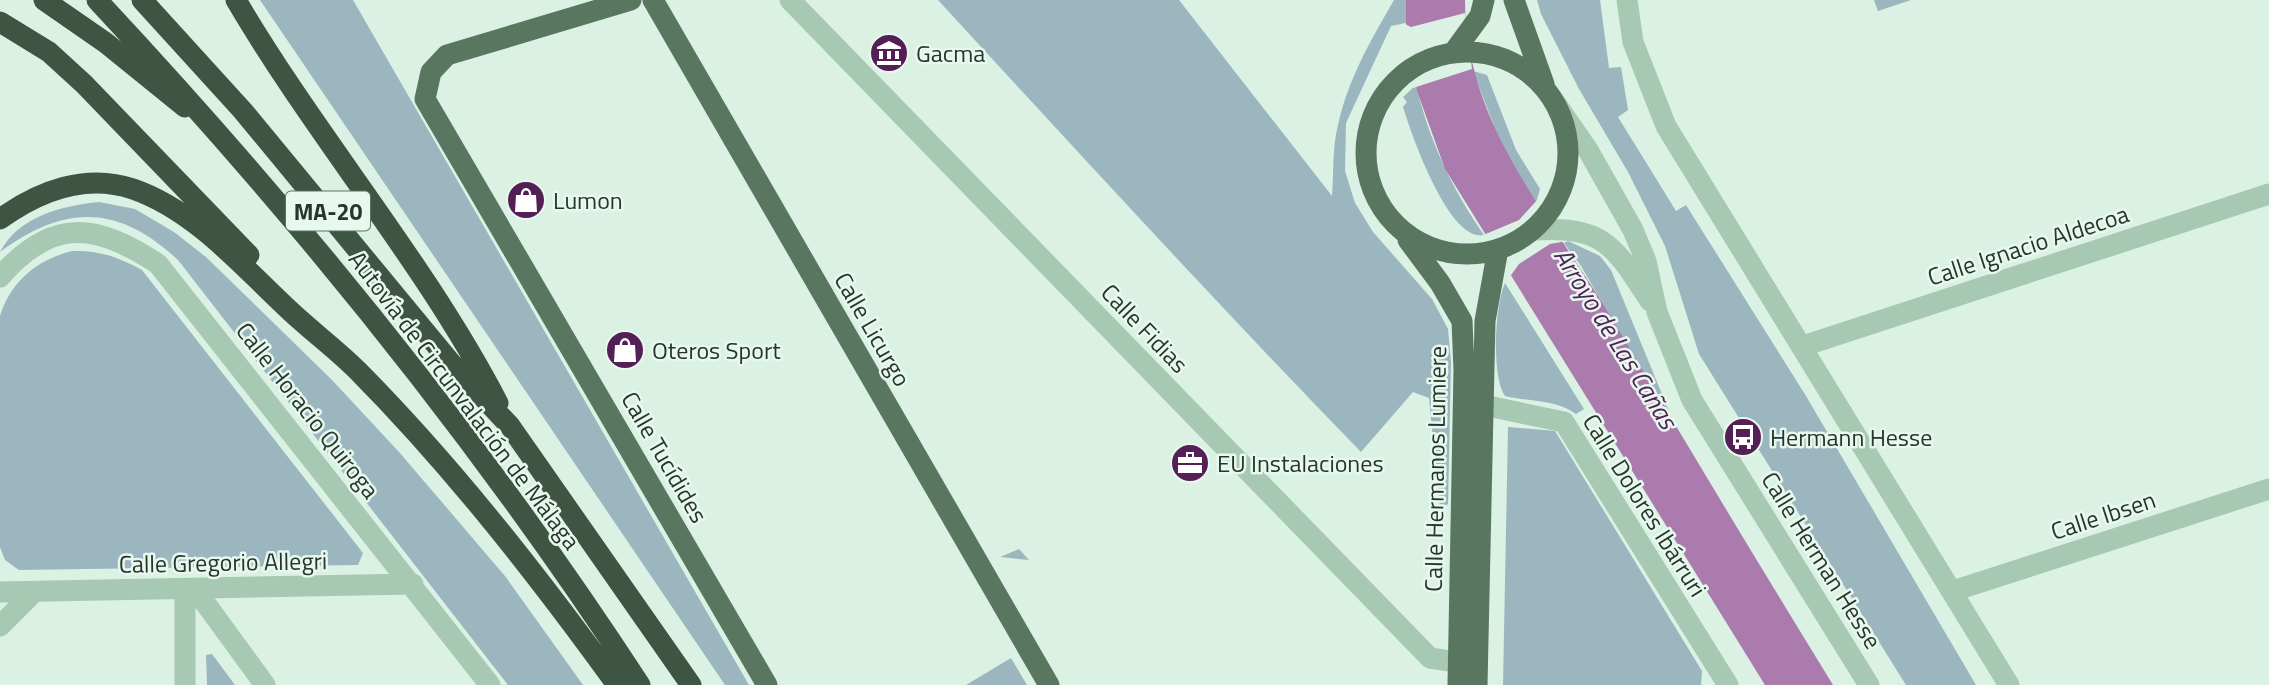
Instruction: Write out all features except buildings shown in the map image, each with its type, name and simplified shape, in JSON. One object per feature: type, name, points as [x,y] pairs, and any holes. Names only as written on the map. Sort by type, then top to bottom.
[{"type":"highway","points":[[44,0],[106,43],[166,94],[209,124]]},
{"type":"highway","name":"Autovía de Circunvalación de Málaga","points":[[97,0],[209,124],[337,273],[422,380],[505,490],[640,685]]},
{"type":"highway","name":"Autovía de Circunvalación de Málaga","points":[[142,0],[243,111],[451,363],[510,426],[691,685]]},
{"type":"highway","points":[[236,0],[360,191],[470,349],[510,426]]},
{"type":"highway","points":[[0,22],[49,52],[84,84],[305,312],[328,342],[399,416],[500,532],[557,603],[617,685]]},
{"type":"highway","points":[[0,219],[46,192],[76,185],[107,183],[159,199],[186,217],[297,318],[328,342]]},
{"type":"main road","name":"Calle Tucídides","points":[[631,0],[447,55],[431,72],[425,99],[768,685]]},
{"type":"main road","name":"Calle Licurgo","points":[[653,0],[1049,685]]},
{"type":"main road","points":[[1464,46],[1480,16],[1483,0]]},
{"type":"main road","name":"Calle Herman Hesse","points":[[1514,0],[1550,95]]},
{"type":"main road","points":[[1464,46],[1506,59],[1527,71],[1550,95],[1565,127],[1570,154],[1565,184],[1548,224],[1494,255],[1449,254],[1426,246],[1400,230],[1373,192],[1367,156],[1367,141],[1375,109],[1396,80],[1432,59],[1464,46]]},
{"type":"main road","name":"Calle Hermanos Lumiere","points":[[1400,230],[1440,283],[1462,321],[1468,675]]},
{"type":"main road","name":"Calle Hermanos Lumiere","points":[[1468,675],[1485,321],[1494,255]]},
{"type":"street","name":"Calle Fidias","points":[[789,0],[1430,658],[1468,675]]},
{"type":"street","points":[[1627,0],[1633,42],[1666,126],[2009,685]]},
{"type":"street","name":"Calle Herman Hesse","points":[[1550,95],[1588,150],[1633,230],[1646,261],[1657,312],[1692,400],[1870,685]]},
{"type":"street","name":"Calle Ignacio Aldecoa","points":[[1803,346],[2269,194]]},
{"type":"street","name":"Calle Herman Hesse","points":[[1548,224],[1579,229],[1602,239],[1634,276],[1657,312]]},
{"type":"street","name":"Calle Horacio Quiroga","points":[[0,277],[27,250],[47,239],[73,230],[103,236],[131,246],[158,264],[490,685]]},
{"type":"street","name":"Calle Dolores Ibárruri","points":[[1483,405],[1564,422],[1725,683]]},
{"type":"street","name":"Calle Ibsen","points":[[1953,591],[2269,489]]},
{"type":"street","name":"Calle Gregorio Allegri","points":[[0,592],[413,584]]},
{"type":"street","points":[[184,685],[190,589]]},
{"type":"street","points":[[190,589],[265,685]]},
{"type":"street","points":[[0,626],[34,592]]},
{"type":"shaded area","points":[[260,0],[353,0],[749,685],[725,685]]},
{"type":"shaded area","points":[[938,0],[1179,0],[1332,196],[1336,134],[1354,76],[1394,0],[1406,0],[1406,23],[1391,26],[1346,123],[1345,171],[1355,203],[1373,232],[1432,299],[1448,329],[1451,362],[1448,504],[1440,508],[1429,398],[1413,392],[1361,452]]},
{"type":"shaded area","points":[[1537,0],[1600,0],[1609,68],[1621,67],[1628,110],[1618,117],[1676,211],[1686,205],[1806,396],[1976,685],[1906,685],[1699,354],[1665,246],[1628,172],[1579,89],[1541,14]]},
{"type":"shaded area","points":[[1874,0],[1911,0],[1878,11]]},
{"type":"shaded area","points":[[1473,71],[1487,75],[1516,150],[1540,189],[1536,203],[1504,152]]},
{"type":"shaded area","points":[[1416,85],[1443,163],[1484,235],[1471,233],[1458,222],[1433,184],[1403,107],[1407,102],[1403,97]]},
{"type":"shaded area","points":[[99,202],[135,209],[174,232],[206,257],[333,381],[399,452],[505,576],[583,685],[508,685],[178,260],[156,242],[134,228],[112,220],[91,217],[47,225],[0,252],[8,240],[30,221],[56,210]]},
{"type":"shaded area","points":[[1568,241],[1600,256],[1611,270],[1678,433],[1581,266],[1564,243]]},
{"type":"shaded area","points":[[72,251],[108,255],[142,270],[363,553],[358,565],[19,570],[5,560],[0,547],[0,316],[18,282],[37,266]]},
{"type":"shaded area","points":[[1505,283],[1584,409],[1576,414],[1551,403],[1505,396],[1498,373],[1496,340],[1499,307]]},
{"type":"shaded area","points":[[1508,427],[1555,431],[1702,671],[1701,685],[1503,685]]},
{"type":"shaded area","points":[[1019,549],[1029,560],[1000,557]]},
{"type":"shaded area","points":[[212,654],[235,685],[207,685],[206,655]]},
{"type":"shaded area","points":[[1011,658],[1027,685],[966,685]]},
{"type":"water","name":"Arroyo de Las Cañas","points":[[1406,0],[1465,0],[1469,45],[1479,88],[1495,129],[1538,205],[1611,317],[1833,685],[1765,685],[1445,169],[1417,91],[1406,23]]},
{"type":"pier","points":[[1465,13],[1472,69],[1413,88],[1403,23],[1411,27]]},
{"type":"pier","points":[[1538,199],[1567,241],[1550,244],[1519,264],[1509,278],[1481,236],[1519,220]]},
{"type":"place","name":"Gacma","points":[[889,53]]},
{"type":"place","name":"Lumon","points":[[526,200]]},
{"type":"place","name":"Oteros Sport","points":[[625,350]]},
{"type":"place","name":"Hermann Hesse","points":[[1743,437]]},
{"type":"place","name":"EU Instalaciones","points":[[1190,463]]}]
